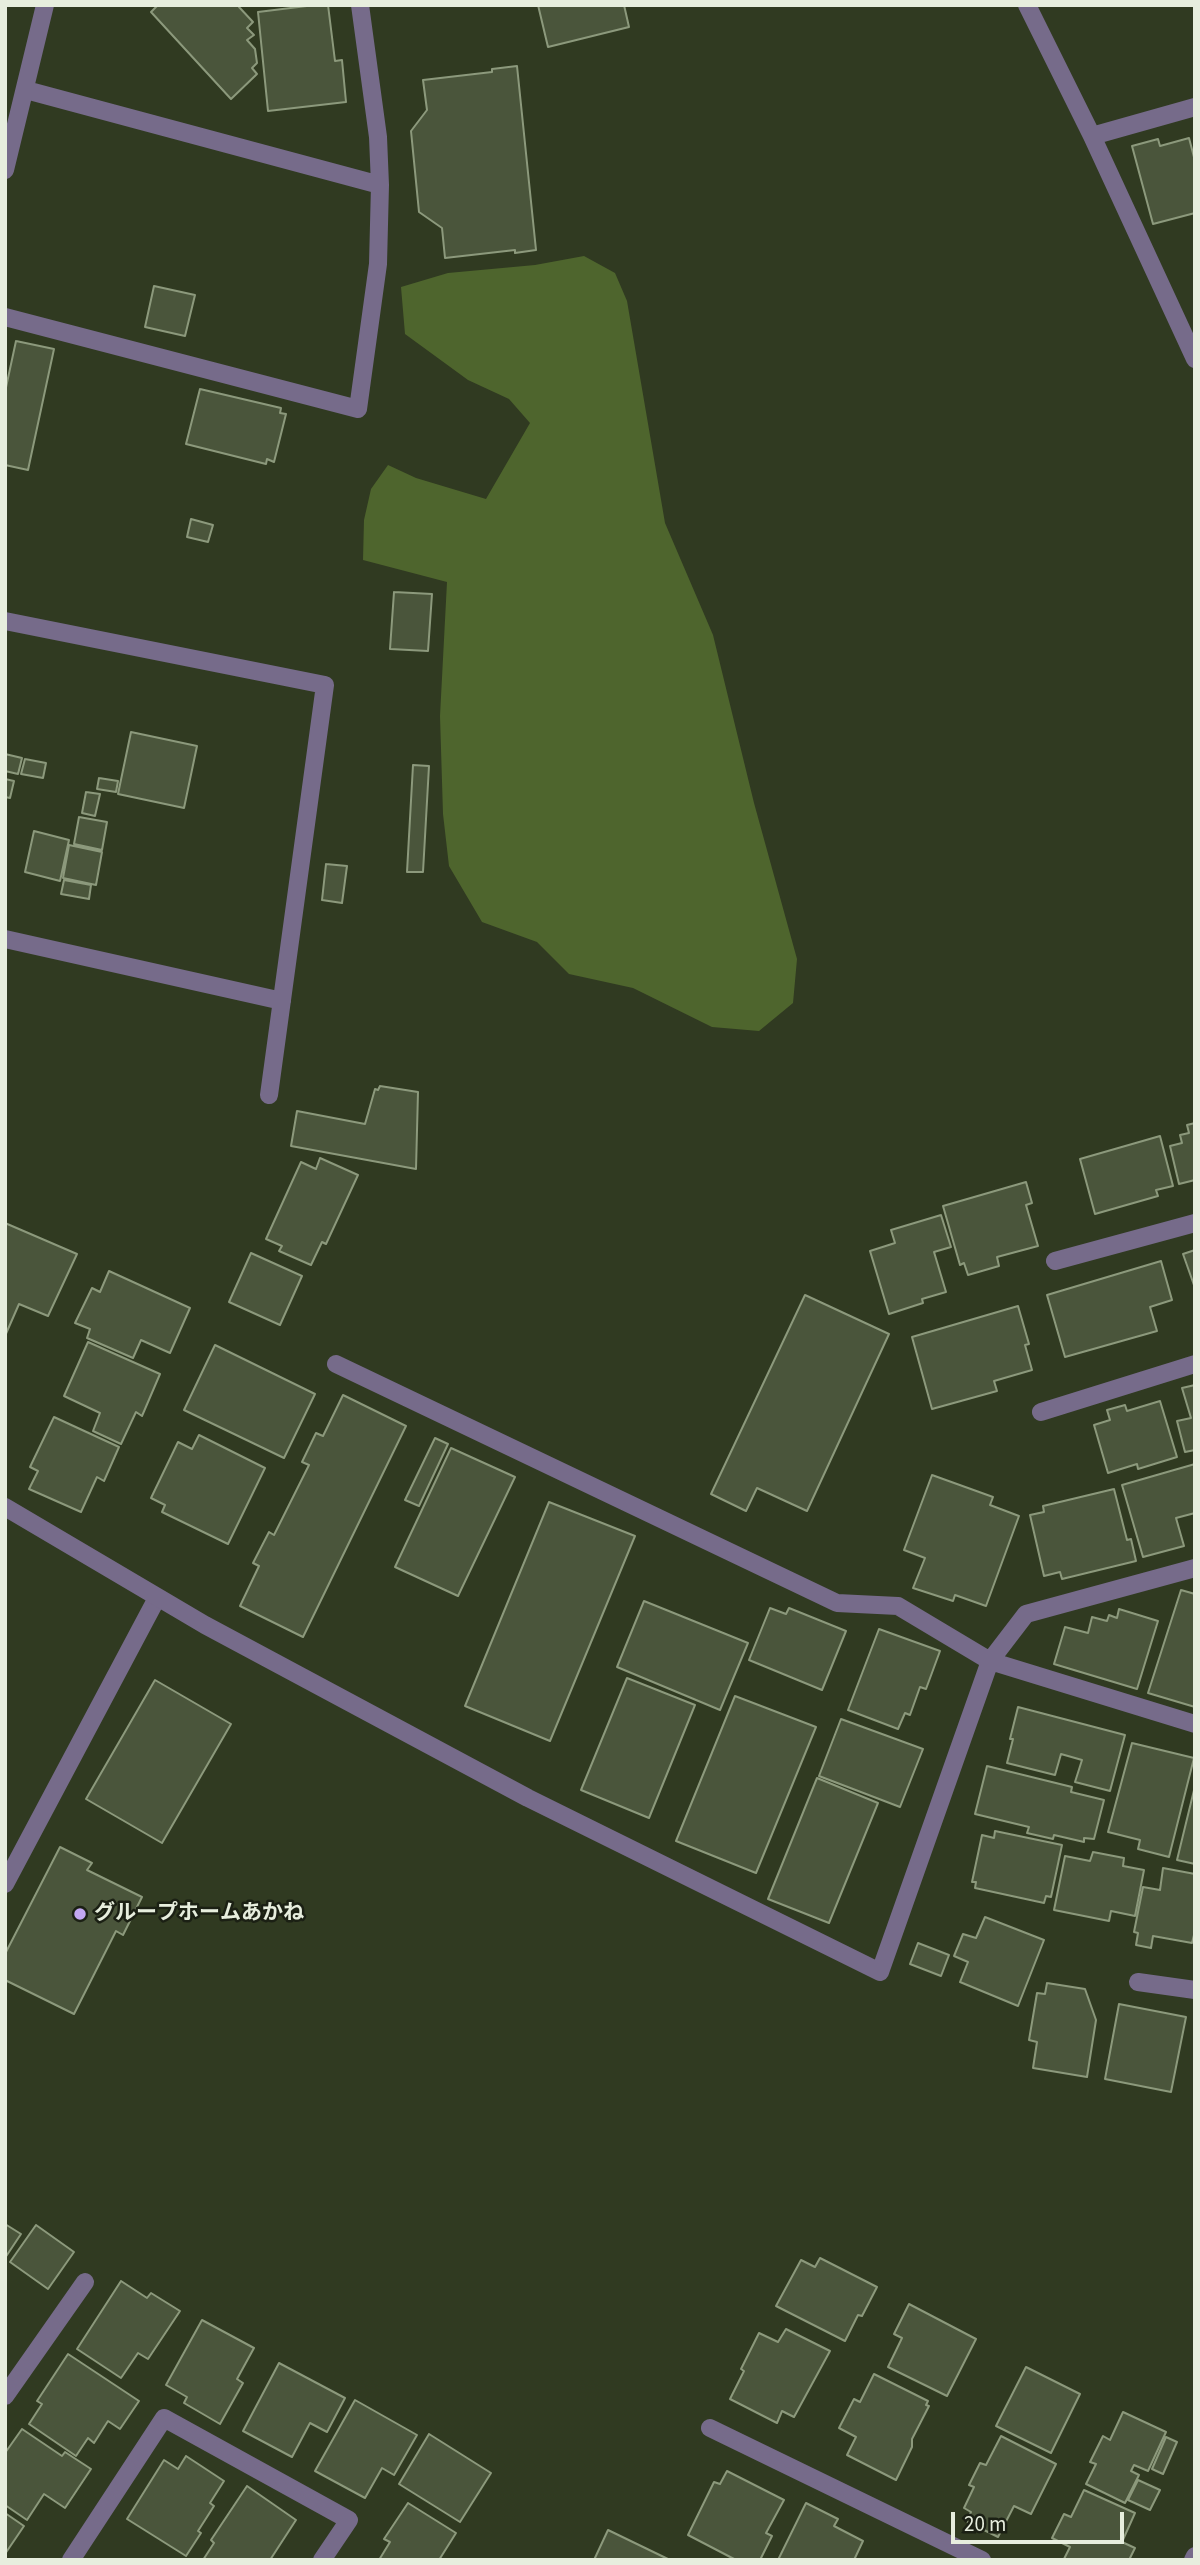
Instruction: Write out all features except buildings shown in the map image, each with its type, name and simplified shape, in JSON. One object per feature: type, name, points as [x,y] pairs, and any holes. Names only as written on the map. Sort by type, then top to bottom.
[{"type":"street","points":[[5,170],[45,5]]},
{"type":"street","points":[[5,317],[358,409],[378,264],[380,185],[378,137],[360,5]]},
{"type":"street","points":[[1027,5],[1092,136],[1195,359]]},
{"type":"street","points":[[26,90],[380,185]]},
{"type":"street","points":[[1092,136],[1195,107]]},
{"type":"street","points":[[5,621],[325,685],[269,1095]]},
{"type":"street","points":[[5,939],[282,1001]]},
{"type":"street","points":[[1055,1261],[1195,1223]]},
{"type":"street","points":[[336,1364],[837,1603],[898,1606],[990,1661],[1195,1724]]},
{"type":"street","points":[[1041,1412],[1195,1364]]},
{"type":"street","points":[[5,1507],[158,1598],[528,1798],[880,1972],[990,1661],[1026,1614],[1195,1568]]},
{"type":"street","points":[[5,1884],[158,1598]]},
{"type":"street","points":[[1138,1982],[1195,1990]]},
{"type":"street","points":[[5,2396],[85,2282]]},
{"type":"street","points":[[71,2560],[164,2418],[349,2521],[322,2560]]},
{"type":"street","points":[[710,2428],[982,2560]]},
{"type":"green space","points":[[584,256],[615,273],[627,301],[665,523],[713,635],[754,803],[797,959],[793,1003],[759,1031],[712,1027],[633,988],[569,974],[537,942],[482,922],[449,866],[443,814],[440,716],[447,582],[363,560],[364,520],[371,489],[388,465],[416,478],[486,499],[530,423],[509,399],[468,380],[405,334],[401,287],[448,273],[535,265]]},
{"type":"place","name":"グループホームあかね","points":[[80,1914]]}]
